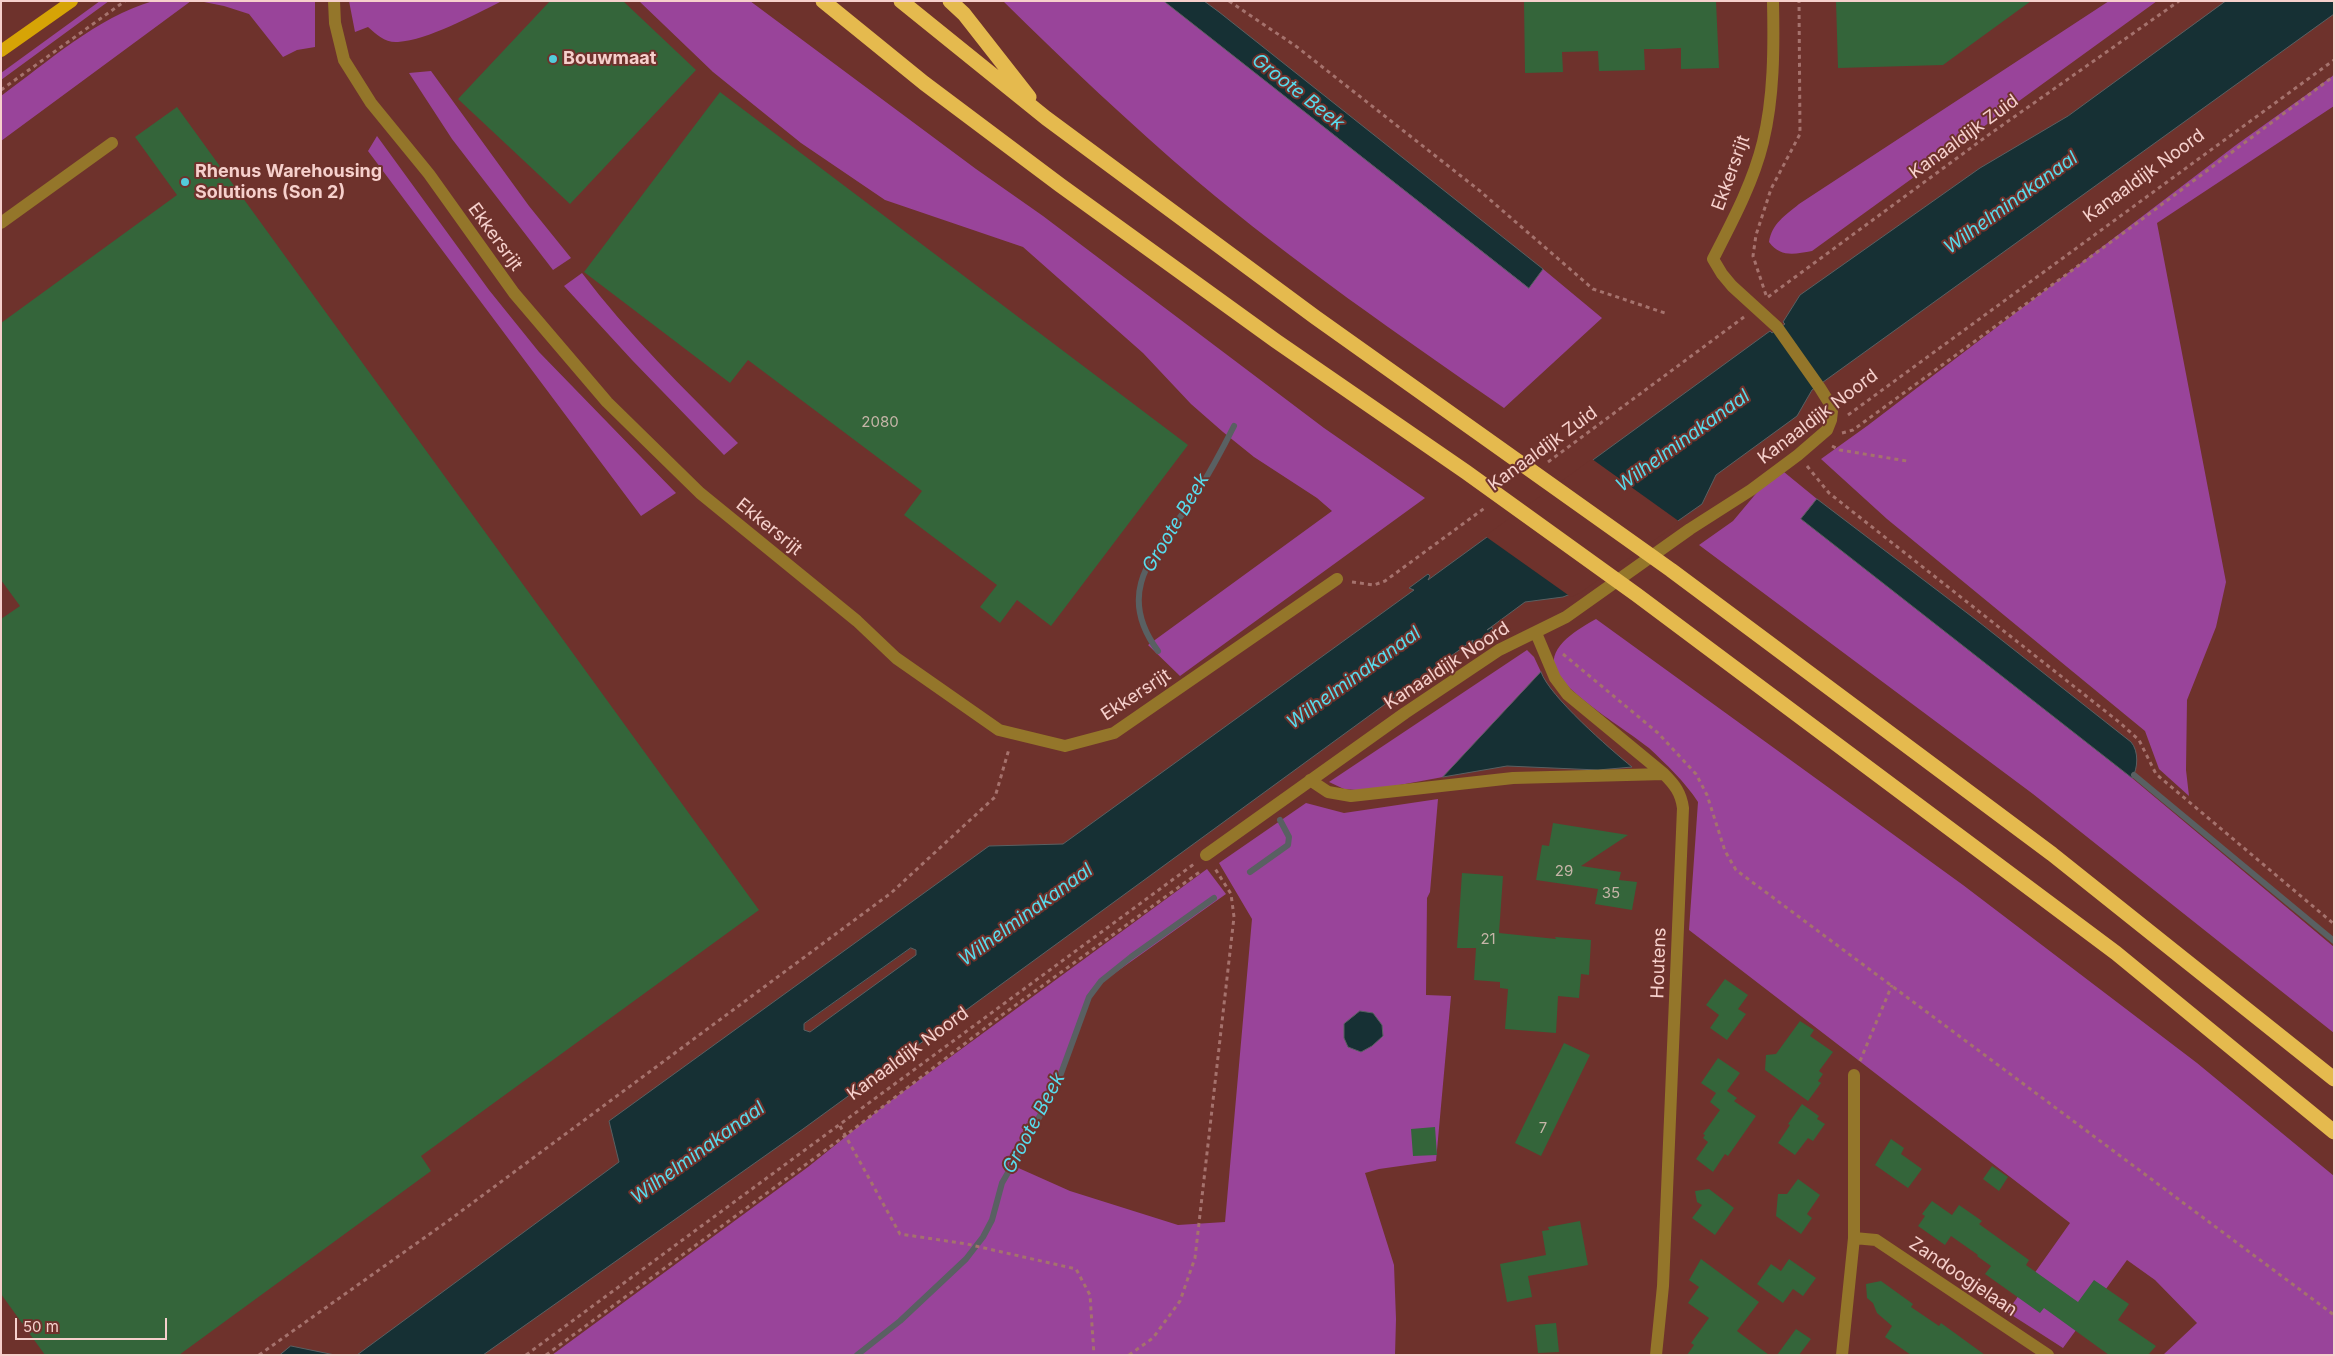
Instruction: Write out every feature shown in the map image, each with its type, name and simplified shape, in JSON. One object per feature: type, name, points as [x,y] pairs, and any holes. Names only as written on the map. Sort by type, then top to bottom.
[{"type":"highway","points":[[823,1],[924,83],[1060,184],[1276,341],[1466,472],[1637,595],[2116,953],[2334,1132]]},
{"type":"highway","points":[[901,1],[1046,118],[1315,317],[1671,570],[2052,854],[2334,1079]]},
{"type":"highway","points":[[950,1],[964,14],[1046,118]]},
{"type":"main road","points":[[1,52],[70,2]]},
{"type":"street","name":"Ekkersrijt","points":[[334,1],[335,23],[344,60],[372,102],[429,174],[514,293],[607,402],[700,493],[857,621],[896,658],[998,730],[1065,746],[1114,733],[1337,579]]},
{"type":"street","name":"Ekkersrijt","points":[[1773,1],[1771,90],[1763,143],[1740,204],[1713,259],[1732,286],[1777,327],[1820,388],[1832,411],[1831,420],[1823,434]]},
{"type":"street","points":[[1,223],[112,143]]},
{"type":"street","name":"Kanaaldijk Noord","points":[[1209,859],[1310,780],[1405,713],[1518,640],[1566,618],[1798,455],[1823,434]]},
{"type":"street","name":"Houtens","points":[[1536,633],[1555,678],[1567,694],[1664,774],[1680,792],[1684,808],[1663,1286],[1656,1355]]},
{"type":"street","points":[[1310,780],[1328,792],[1351,796],[1512,778],[1664,774]]},
{"type":"street","points":[[1842,1355],[1854,1238],[1854,1075]]},
{"type":"street","name":"Zandoogjelaan","points":[[1854,1238],[1876,1240],[2048,1355]]},
{"type":"path","points":[[1,90],[125,1]]},
{"type":"path","points":[[1229,1],[1312,59],[1480,191],[1593,289],[1668,314]]},
{"type":"path","name":"Kanaaldijk Zuid","points":[[1799,1],[1800,134],[1771,189],[1756,235],[1755,266],[1767,298],[1987,136],[2179,1]]},
{"type":"path","name":"Kanaaldijk Noord","points":[[1823,434],[2334,60]]},
{"type":"path","points":[[1823,434],[1844,434],[1853,430],[2137,223],[2334,76]]},
{"type":"path","name":"Kanaaldijk Zuid","points":[[1546,464],[1756,308]]},
{"type":"path","points":[[1823,434],[1840,450],[1907,461]]},
{"type":"path","points":[[1798,455],[1829,493],[2119,722],[2139,740],[2156,774],[2334,924]]},
{"type":"path","name":"Kanaaldijk Zuid","points":[[1337,579],[1374,585],[1385,581],[1490,504]]},
{"type":"path","points":[[1558,651],[1658,733],[1696,774],[1707,795],[1724,851],[1736,870],[2334,1315]]},
{"type":"path","points":[[259,1355],[448,1221],[891,893],[995,797],[1014,734]]},
{"type":"path","points":[[1128,1355],[1153,1338],[1180,1300],[1195,1258],[1234,917],[1231,894],[1209,859]]},
{"type":"path","name":"Kanaaldijk Noord","points":[[526,1355],[1209,859]]},
{"type":"path","points":[[546,1355],[846,1135],[1002,1014],[1204,869]]},
{"type":"path","points":[[1854,1075],[1892,986]]},
{"type":"path","points":[[840,1126],[900,1234],[967,1244],[1076,1269],[1090,1295],[1094,1355]]},
{"type":"shaded area","points":[[100,1],[109,1],[1,80],[1,73]]},
{"type":"shaded area","points":[[153,1],[191,1],[1,141],[1,96],[93,29],[112,18]]},
{"type":"shaded area","points":[[199,1],[315,1],[315,47],[297,50],[283,57],[249,14]]},
{"type":"shaded area","points":[[349,1],[502,1],[437,32],[410,40],[393,42],[378,36],[368,27],[355,32]]},
{"type":"shaded area","points":[[639,1],[750,1],[976,169],[1043,216],[1324,428],[1425,498],[1180,676],[1148,645],[1332,511],[1317,498],[1254,457],[1223,432],[1191,404],[1143,353],[1023,247],[885,200],[801,143],[713,72]]},
{"type":"shaded area","points":[[1003,1],[1164,1],[1529,287],[1543,269],[1602,318],[1504,408],[1348,298],[1271,241],[1197,181],[1074,70]]},
{"type":"shaded area","points":[[2109,1],[2157,1],[1812,251],[1794,254],[1783,253],[1778,251],[1769,242],[1776,225],[1799,204]]},
{"type":"shaded area","points":[[431,71],[529,206],[571,258],[553,270],[452,139],[409,73]]},
{"type":"shaded area","points":[[2334,75],[2334,106],[2157,223],[2226,582],[2216,627],[2187,700],[2186,770],[2189,796],[2159,769],[2145,731],[1887,519],[1821,459],[2236,145]]},
{"type":"shaded area","points":[[377,136],[489,290],[539,352],[676,493],[641,516],[368,151]]},
{"type":"shaded area","points":[[582,273],[637,339],[738,443],[724,455],[564,286]]},
{"type":"shaded area","points":[[1784,472],[1817,499],[1801,519],[2132,778],[2334,947],[2334,1033],[2033,794],[1699,545],[1733,521],[1759,490]]},
{"type":"shaded area","points":[[1596,619],[1963,885],[2197,1063],[2334,1176],[2334,1355],[2163,1355],[2197,1323],[2155,1280],[2127,1260],[2063,1348],[2007,1312],[2070,1223],[1689,930],[1698,802],[1681,780],[1649,748],[1583,700],[1561,679],[1555,669],[1554,661],[1560,645],[1582,627]]},
{"type":"shaded area","points":[[1527,650],[1534,657],[1541,672],[1443,777],[1367,791],[1344,789],[1329,782]]},
{"type":"shaded area","points":[[1438,799],[1430,892],[1427,898],[1426,995],[1451,996],[1436,1161],[1379,1169],[1365,1173],[1394,1265],[1395,1355],[552,1355],[808,1167],[885,1105],[1207,869],[1226,894],[1091,990],[1074,1043],[1043,1112],[1014,1166],[1070,1191],[1178,1225],[1225,1222],[1252,919],[1219,863],[1306,803],[1344,813]]},
{"type":"water","points":[[1164,1],[1204,1],[1219,12],[1543,269],[1529,288]]},
{"type":"water","name":"Wilhelminakanaal","points":[[2226,1],[2334,1],[2334,14],[1812,390],[1797,416],[1716,475],[1702,504],[1578,591],[1563,597],[1525,602],[1487,630],[1492,627],[1493,630],[1471,646],[1473,640],[803,1129],[483,1355],[357,1355],[619,1162],[609,1121],[989,846],[1063,844],[1414,590],[1409,588],[1428,574],[1430,576],[1428,580],[1770,331],[1772,333],[1785,324],[1783,322],[1800,295],[1980,168],[2068,116]],"holes":[[[911,948],[916,950],[916,955],[810,1032],[804,1030],[804,1024]]]},
{"type":"water","points":[[1817,499],[1975,619],[2131,742],[2134,746],[2137,760],[2136,770],[2132,778],[1801,519]]},
{"type":"water","points":[[1541,672],[1546,682],[1568,708],[1632,767],[1598,770],[1507,766],[1443,777]]},
{"type":"water","points":[[1360,1011],[1373,1013],[1382,1025],[1383,1036],[1372,1046],[1361,1052],[1348,1047],[1344,1038],[1344,1024]]},
{"type":"water","points":[[291,1346],[335,1355],[280,1355]]},
{"type":"pier","points":[[1592,459],[1680,522],[1580,593],[1571,597],[1485,536]]},
{"type":"building","points":[[550,1],[623,1],[696,70],[570,204],[458,99]]},
{"type":"building","points":[[1524,1],[1716,1],[1719,68],[1681,69],[1681,48],[1644,49],[1645,70],[1599,71],[1598,51],[1562,52],[1563,72],[1525,73]]},
{"type":"building","points":[[1836,1],[2031,1],[1943,65],[1838,68]]},
{"type":"building","points":[[720,92],[1188,445],[1051,626],[1017,600],[1000,623],[980,607],[997,585],[904,515],[922,491],[909,481],[748,360],[730,383],[584,272]]},
{"type":"building","points":[[177,107],[759,910],[421,1156],[431,1171],[179,1355],[45,1355],[1,1294],[1,619],[20,606],[1,580],[1,323],[177,195],[135,137]]},
{"type":"building","points":[[1553,823],[1628,835],[1581,866],[1621,872],[1619,880],[1637,882],[1632,910],[1595,904],[1598,889],[1536,880],[1542,845],[1549,846]]},
{"type":"building","points":[[1462,873],[1503,876],[1499,933],[1556,939],[1555,937],[1591,940],[1589,975],[1581,974],[1579,998],[1558,996],[1556,1033],[1505,1029],[1508,989],[1500,988],[1500,982],[1474,980],[1476,948],[1457,948]]},
{"type":"building","points":[[1725,979],[1748,995],[1738,1009],[1746,1014],[1727,1040],[1710,1028],[1719,1015],[1706,1005]]},
{"type":"building","points":[[1800,1021],[1814,1030],[1810,1036],[1833,1052],[1819,1071],[1823,1074],[1818,1081],[1821,1083],[1808,1101],[1765,1070],[1766,1055],[1776,1054]]},
{"type":"building","points":[[1564,1043],[1590,1055],[1541,1156],[1515,1143]]},
{"type":"building","points":[[1718,1058],[1740,1073],[1727,1091],[1737,1098],[1734,1101],[1756,1116],[1728,1156],[1725,1154],[1713,1172],[1696,1159],[1708,1142],[1703,1138],[1705,1135],[1703,1134],[1720,1110],[1710,1102],[1716,1093],[1701,1083]]},
{"type":"building","points":[[1802,1104],[1819,1116],[1817,1119],[1825,1124],[1813,1141],[1808,1138],[1795,1155],[1778,1143]]},
{"type":"building","points":[[1435,1127],[1437,1155],[1413,1156],[1411,1129]]},
{"type":"building","points":[[1891,1139],[1904,1148],[1901,1154],[1922,1169],[1908,1188],[1875,1165]]},
{"type":"building","points":[[1992,1166],[2008,1177],[1999,1191],[1983,1179]]},
{"type":"building","points":[[1798,1179],[1820,1195],[1807,1214],[1812,1218],[1801,1234],[1776,1216],[1778,1194],[1787,1194]]},
{"type":"building","points":[[1709,1189],[1734,1208],[1715,1235],[1692,1218],[1702,1205],[1697,1202],[1695,1191]]},
{"type":"building","points":[[1932,1201],[1952,1215],[1959,1205],[1982,1221],[1979,1224],[2029,1260],[2026,1265],[2078,1302],[2094,1280],[2129,1304],[2118,1320],[2156,1346],[2148,1355],[2109,1355],[2044,1308],[2040,1313],[1985,1274],[1991,1266],[1978,1255],[1951,1236],[1945,1245],[1918,1226],[1925,1216],[1922,1214]]},
{"type":"building","points":[[1580,1221],[1588,1265],[1528,1276],[1532,1297],[1507,1302],[1500,1264],[1546,1255],[1542,1231],[1549,1230],[1548,1227]]},
{"type":"building","points":[[1701,1259],[1759,1302],[1737,1331],[1769,1355],[1687,1355],[1694,1345],[1691,1343],[1709,1318],[1688,1303],[1699,1287],[1689,1280]]},
{"type":"building","points":[[1789,1259],[1816,1278],[1803,1296],[1793,1289],[1783,1303],[1757,1284],[1771,1264],[1781,1271]]},
{"type":"building","points":[[1881,1281],[1913,1304],[1911,1307],[1939,1326],[1941,1323],[1985,1355],[1911,1355],[1885,1337],[1892,1326],[1877,1313],[1873,1303],[1867,1298],[1866,1284]]},
{"type":"building","points":[[1556,1323],[1559,1352],[1538,1353],[1535,1325]]},
{"type":"building","points":[[1796,1329],[1811,1339],[1799,1355],[1777,1355]]},
{"type":"waterway","name":"Groote Beek","points":[[1158,651],[1145,628],[1139,608],[1140,588],[1146,570],[1156,552],[1200,488],[1234,426]]},
{"type":"waterway","points":[[2134,775],[2334,941]]},
{"type":"waterway","name":"Groote Beek","points":[[1250,872],[1288,845],[1289,837],[1280,820]]},
{"type":"waterway","name":"Groote Beek","points":[[857,1355],[900,1321],[966,1259],[983,1237],[992,1220],[1002,1183],[1059,1079],[1089,997],[1101,981],[1131,957],[1214,898]]},
{"type":"place","name":"Bouwmaat","points":[[553,59]]},
{"type":"place","name":"Rhenus Warehousing Solutions (Son 2)","points":[[185,182]]}]
